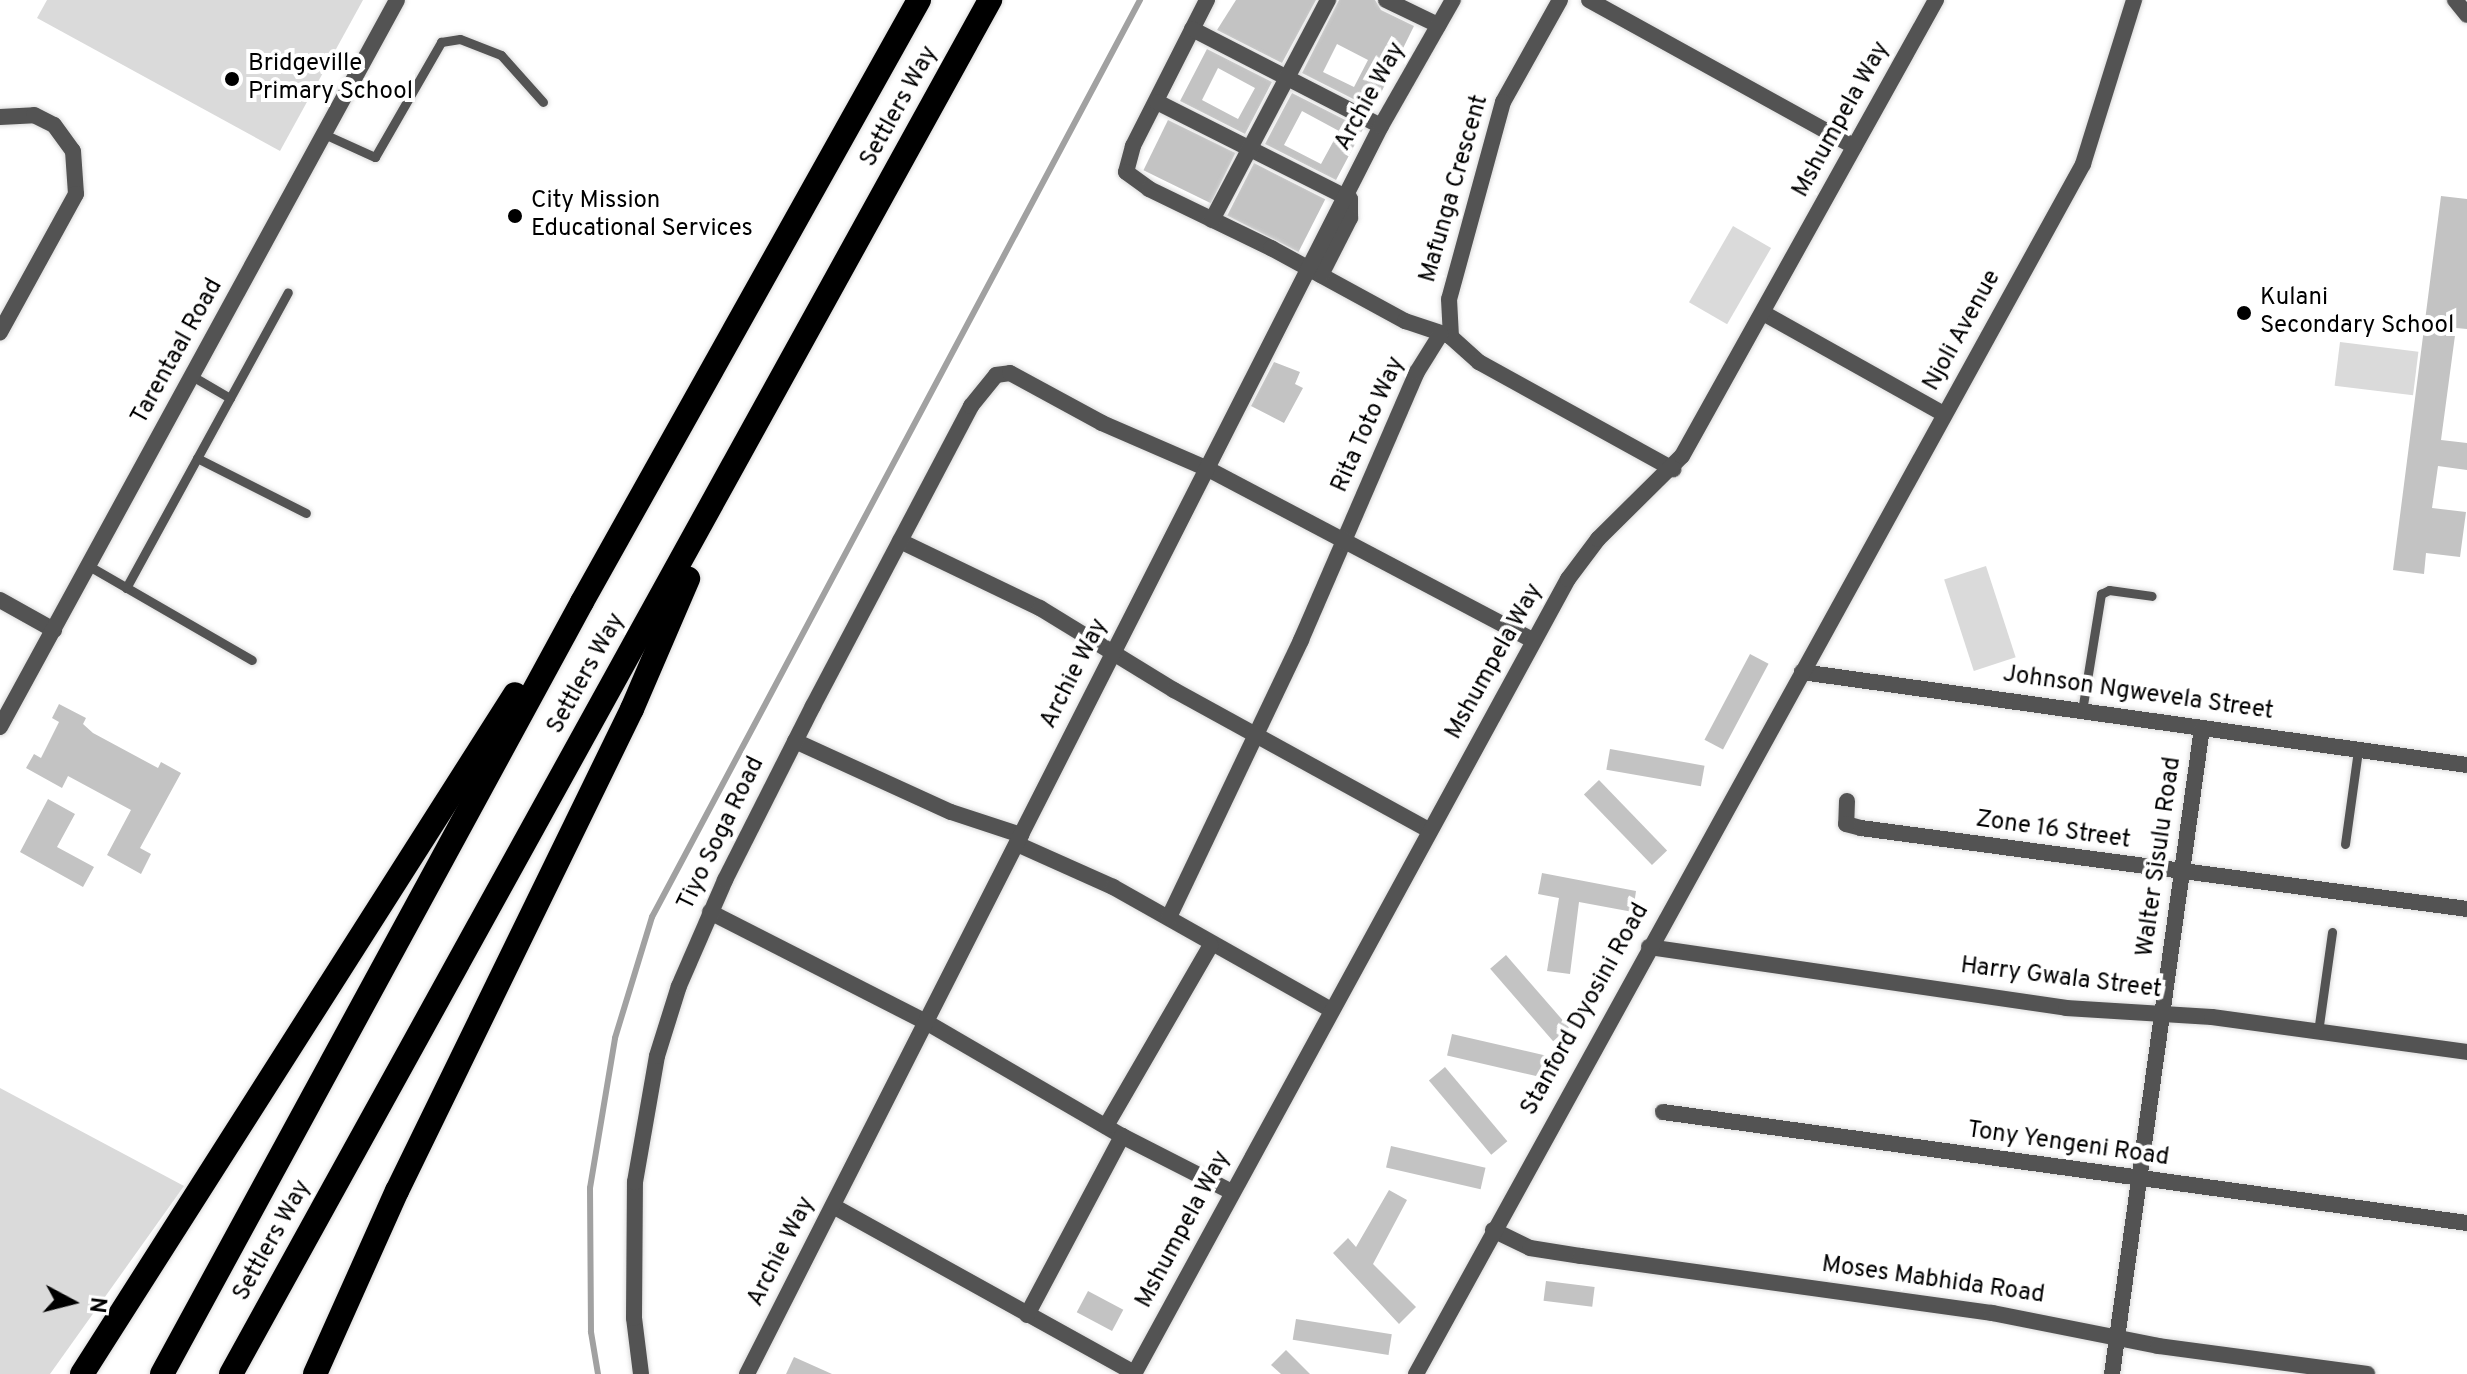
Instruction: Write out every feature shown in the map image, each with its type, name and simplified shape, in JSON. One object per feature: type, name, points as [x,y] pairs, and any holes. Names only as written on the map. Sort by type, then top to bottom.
[{"type":"highway","name":"Settlers Way","points":[[162,1374],[582,602],[919,0]]},
{"type":"highway","name":"Settlers Way","points":[[231,1374],[990,0]]},
{"type":"highway","points":[[315,1374],[397,1191],[632,709],[741,455]]},
{"type":"highway","points":[[83,1373],[525,678],[582,602]]},
{"type":"street","name":"Tarentaal Road","points":[[0,727],[397,0]]},
{"type":"street","points":[[1207,0],[1133,146],[1127,163],[1131,176],[1212,220],[1446,336],[1479,362],[1673,469]]},
{"type":"street","points":[[1212,220],[1328,0]]},
{"type":"street","points":[[1386,0],[1438,25]]},
{"type":"street","name":"Archie Way","points":[[747,1374],[1113,652],[1315,272],[1346,195],[1381,126],[1453,0]]},
{"type":"street","name":"Mafunga Crescent","points":[[1446,336],[1449,299],[1503,102],[1560,0]]},
{"type":"street","points":[[1589,0],[1854,146]]},
{"type":"street","name":"Mshumpela Way","points":[[1134,1374],[1533,640],[1583,556],[1673,469],[1936,0]]},
{"type":"street","name":"Njoli Avenue","points":[[1802,672],[2089,152],[2134,0]]},
{"type":"street","points":[[2455,0],[2467,15]]},
{"type":"street","points":[[1192,29],[1381,126]]},
{"type":"street","points":[[1157,102],[1346,195]]},
{"type":"street","points":[[0,117],[34,115],[54,125],[73,151],[76,194],[0,332]]},
{"type":"street","points":[[1763,313],[1944,414]]},
{"type":"street","name":"Rita Toto Way","points":[[1169,917],[1345,537],[1417,372],[1446,336]]},
{"type":"street","name":"Tiyo Soga Road","points":[[641,1374],[632,1238],[644,1115],[665,1028],[710,912],[795,741],[971,406],[996,375],[1010,373],[1102,423],[1208,469]]},
{"type":"street","points":[[1208,469],[1345,537],[1533,640]]},
{"type":"street","points":[[900,541],[1025,600],[1430,831]]},
{"type":"street","points":[[0,600],[54,630]]},
{"type":"street","name":"Johnson Ngwevela Street","points":[[1802,672],[2467,765]]},
{"type":"street","name":"Stanford Dyosini Road","points":[[1422,1373],[1493,1230],[1802,672]]},
{"type":"street","name":"Walter Sisulu Road","points":[[2112,1374],[2202,728]]},
{"type":"street","points":[[795,741],[951,812],[1019,839],[1169,917],[1211,945],[1331,1010]]},
{"type":"street","name":"Zone 16 Street","points":[[1847,801],[1846,824],[1853,827],[2467,909]]},
{"type":"street","points":[[710,912],[926,1022],[1122,1136],[1232,1192]]},
{"type":"street","points":[[1106,1126],[1211,945]]},
{"type":"street","name":"Harry Gwala Street","points":[[1649,947],[2066,1008],[2162,1017],[2212,1017],[2467,1052]]},
{"type":"street","name":"Tony Yengeni Road","points":[[1663,1112],[2467,1223]]},
{"type":"street","points":[[1033,1318],[1122,1136]]},
{"type":"street","points":[[833,1206],[1134,1374]]},
{"type":"street","name":"Moses Mabhida Road","points":[[1493,1230],[1530,1248],[1992,1313],[2117,1337],[2367,1374]]},
{"type":"lane","points":[[324,134],[375,157],[441,42],[460,39],[501,55],[543,102]]},
{"type":"lane","points":[[126,588],[288,292]]},
{"type":"lane","points":[[192,376],[230,398]]},
{"type":"lane","points":[[197,458],[306,513]]},
{"type":"lane","points":[[89,566],[252,660]]},
{"type":"lane","points":[[2082,711],[2101,594],[2109,590],[2152,596]]},
{"type":"lane","points":[[2345,844],[2358,750]]},
{"type":"lane","points":[[2318,1032],[2332,932]]},
{"type":"shaded area","name":"Bridgeville Primary School","points":[[47,0],[363,0],[280,151],[37,18]]},
{"type":"shaded area","points":[[1733,226],[1771,248],[1727,324],[1689,302]]},
{"type":"shaded area","points":[[2340,342],[2418,352],[2413,395],[2335,386]]},
{"type":"shaded area","points":[[1986,566],[2016,657],[1974,671],[1944,580]]},
{"type":"shaded area","points":[[0,1088],[184,1186],[50,1374],[0,1374]]},
{"type":"building","points":[[1236,0],[1316,0],[1282,63],[1217,30]]},
{"type":"building","points":[[1339,0],[1375,0],[1381,10],[1414,26],[1373,109],[1302,73]],"holes":[[[1337,44],[1368,60],[1354,87],[1323,72]]]},
{"type":"building","points":[[1207,49],[1272,82],[1245,134],[1180,101]],"holes":[[[1218,68],[1255,88],[1238,119],[1202,100]]]},
{"type":"building","points":[[1292,93],[1363,129],[1336,180],[1265,144]],"holes":[[[1302,111],[1339,131],[1321,164],[1284,145]]]},
{"type":"building","points":[[1168,120],[1235,153],[1211,203],[1143,170]]},
{"type":"building","points":[[1254,163],[1325,199],[1298,252],[1227,216]]},
{"type":"building","points":[[2441,196],[2467,199],[2467,329],[2456,328],[2441,440],[2467,443],[2467,470],[2438,466],[2432,508],[2466,512],[2460,557],[2426,553],[2424,574],[2393,570]]},
{"type":"building","points":[[1274,362],[1300,372],[1295,384],[1303,388],[1284,423],[1251,406]]},
{"type":"building","points":[[1750,654],[1769,664],[1723,750],[1704,740]]},
{"type":"building","points":[[59,704],[86,718],[83,724],[93,733],[158,768],[161,762],[181,773],[140,848],[151,854],[141,874],[107,855],[131,810],[68,776],[62,788],[26,768],[34,754],[41,758],[59,722],[52,718]]},
{"type":"building","points":[[1610,749],[1705,766],[1701,786],[1606,770]]},
{"type":"building","points":[[1599,780],[1667,850],[1652,865],[1584,795]]},
{"type":"building","points":[[48,799],[75,814],[57,847],[94,867],[83,887],[20,852]]},
{"type":"building","points":[[1542,873],[1636,891],[1633,912],[1579,902],[1570,974],[1547,971],[1559,898],[1538,894]]},
{"type":"building","points":[[1506,955],[1569,1027],[1553,1041],[1490,969]]},
{"type":"building","points":[[1452,1034],[1547,1056],[1542,1077],[1447,1055]]},
{"type":"building","points":[[1445,1067],[1507,1141],[1491,1155],[1429,1080]]},
{"type":"building","points":[[1391,1146],[1486,1168],[1481,1189],[1386,1167]]},
{"type":"building","points":[[1389,1190],[1407,1200],[1373,1264],[1416,1307],[1399,1324],[1333,1253],[1348,1238],[1356,1247]]},
{"type":"building","points":[[1546,1281],[1595,1287],[1592,1307],[1544,1301]]},
{"type":"building","points":[[1088,1291],[1123,1310],[1112,1331],[1077,1312]]},
{"type":"building","points":[[1296,1319],[1392,1334],[1389,1355],[1293,1340]]},
{"type":"building","points":[[1286,1350],[1310,1374],[1281,1374],[1271,1365]]},
{"type":"building","points":[[794,1357],[832,1374],[786,1374]]},
{"type":"waterway","points":[[598,1374],[591,1332],[590,1188],[615,1038],[652,917],[1140,0]]},
{"type":"place","name":"Bridgeville Primary School","points":[[232,79]]},
{"type":"place","name":"City Mission Educational Services","points":[[515,216]]},
{"type":"place","name":"Kulani Secondary School","points":[[2244,313]]}]
